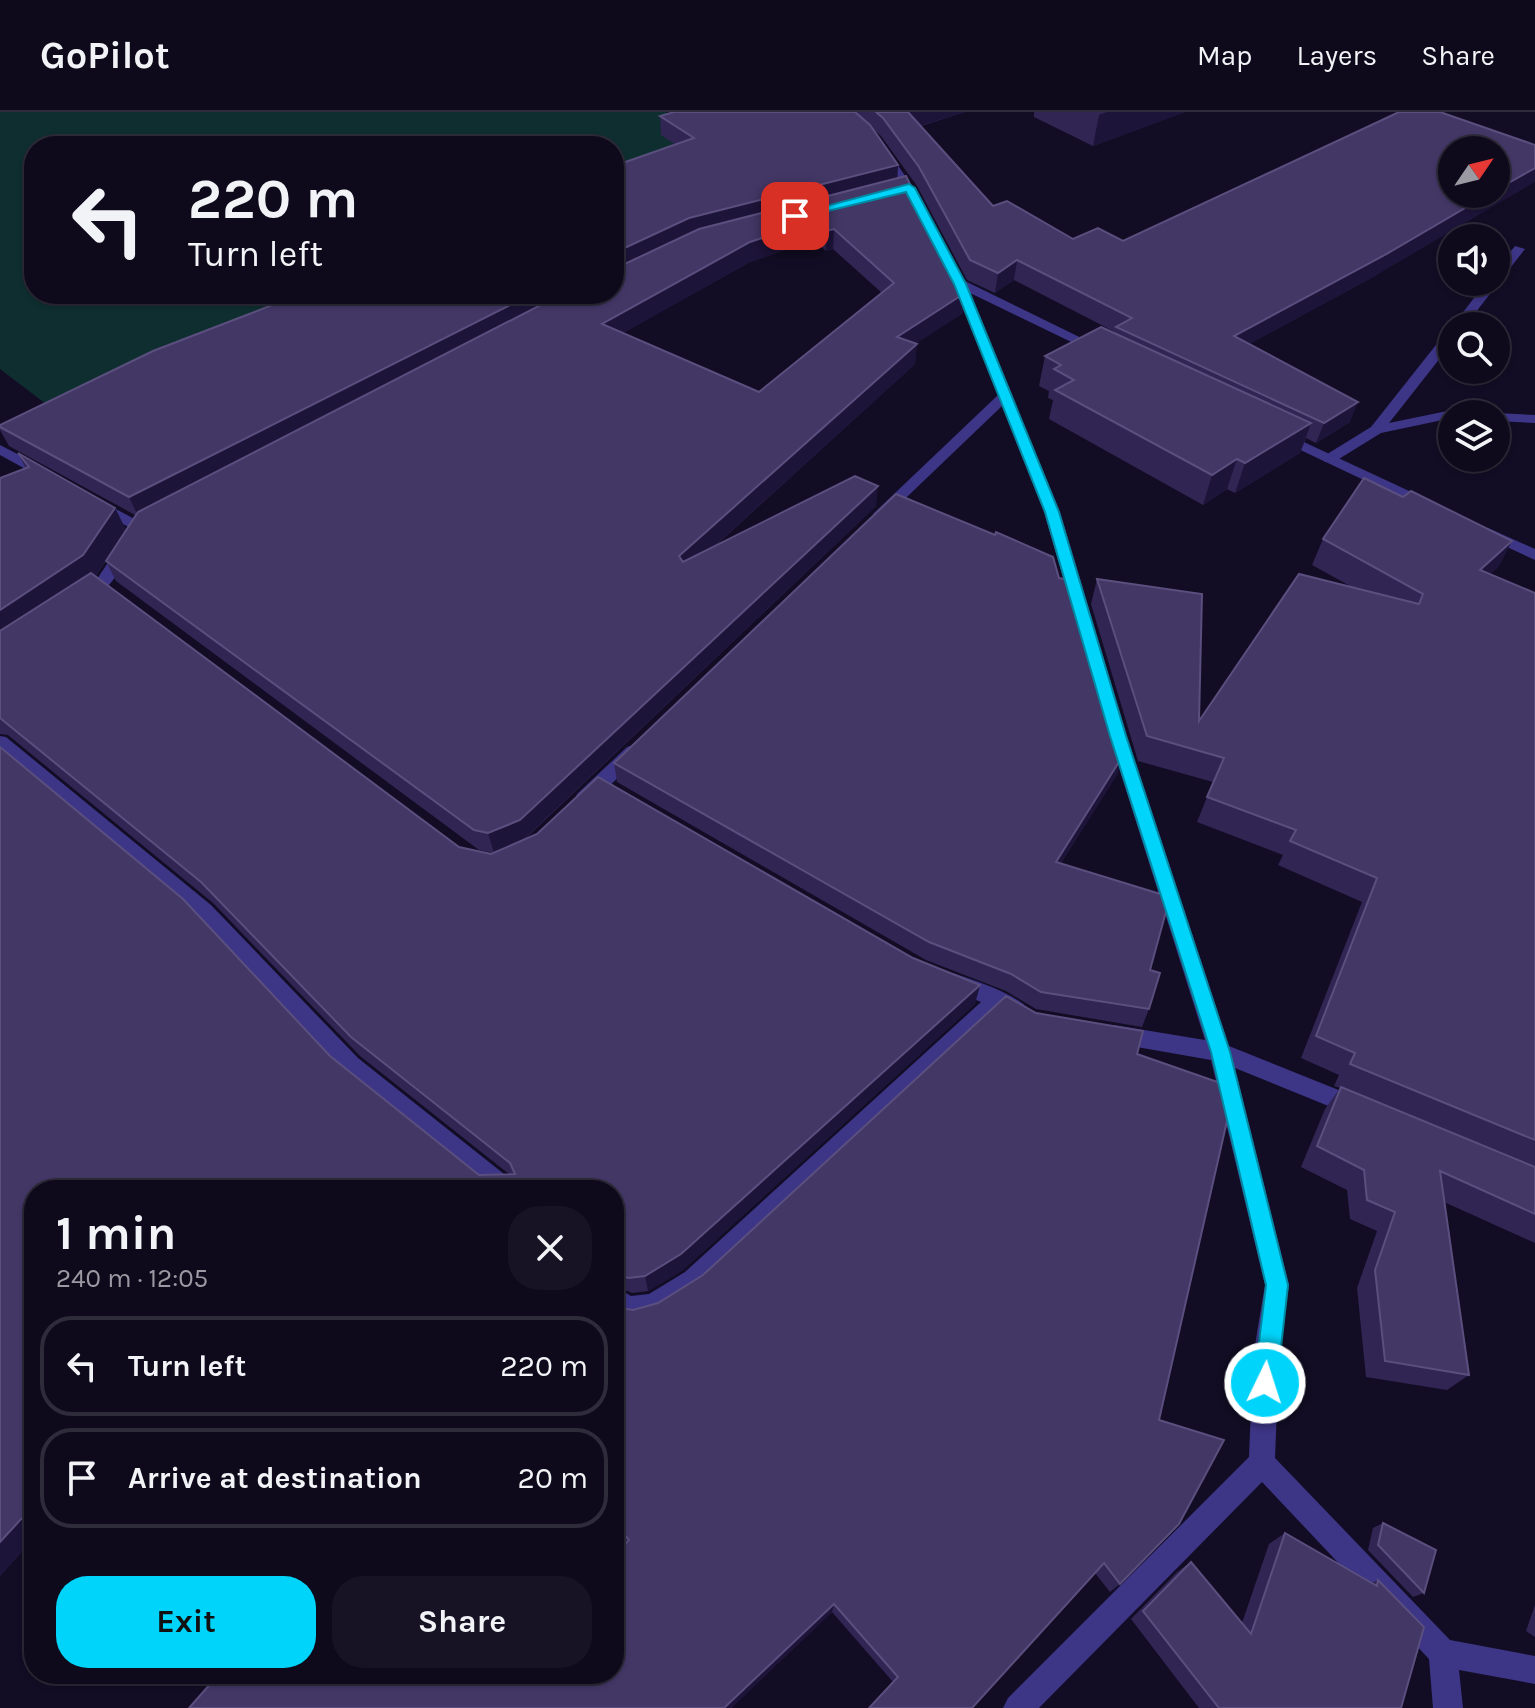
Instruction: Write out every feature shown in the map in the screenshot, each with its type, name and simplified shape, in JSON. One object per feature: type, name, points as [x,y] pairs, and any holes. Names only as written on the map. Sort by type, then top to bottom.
[{"type":"street","points":[[843,112],[875,140],[924,215]]},
{"type":"street","points":[[895,191],[909,188]]},
{"type":"street","points":[[1510,261],[1519,249]]},
{"type":"street","points":[[946,256],[1052,512],[1118,736],[1220,1052],[1277,1285],[1266,1357],[1262,1463],[1018,1708]]},
{"type":"street","points":[[960,284],[1116,358]]},
{"type":"street","points":[[1469,312],[1482,296]]},
{"type":"street","points":[[1376,430],[1438,352]]},
{"type":"street","points":[[870,525],[1006,395]]},
{"type":"street","points":[[1329,459],[1376,430],[1438,417]]},
{"type":"street","points":[[1510,418],[1535,419]]},
{"type":"street","points":[[1258,425],[1439,510]]},
{"type":"street","points":[[0,449],[55,480]]},
{"type":"street","points":[[64,609],[109,588],[146,523],[83,496]]},
{"type":"street","points":[[1480,530],[1535,555]]},
{"type":"street","points":[[566,816],[605,788],[644,741]]},
{"type":"street","points":[[0,742],[204,911],[350,1065],[494,1180]]},
{"type":"street","points":[[932,974],[998,1000],[1031,1020],[1045,1022]]},
{"type":"street","points":[[624,1306],[627,1309],[653,1306],[694,1280],[998,1000]]},
{"type":"street","points":[[1089,1030],[1220,1052],[1378,1117]]},
{"type":"street","points":[[1262,1463],[1443,1653],[1535,1670]]},
{"type":"street","points":[[1443,1653],[1448,1708]]},
{"type":"green space","points":[[0,112],[666,112],[708,137],[624,171],[624,136],[24,136],[24,304],[294,304],[46,404],[0,369]]},
{"type":"building","points":[[674,112],[855,112],[870,125],[898,165],[689,218],[624,248],[624,162],[694,138],[660,116]]},
{"type":"building","points":[[876,112],[908,112],[993,206],[1007,201],[1073,239],[1098,228],[1123,241],[1399,112],[1440,112],[1509,136],[1438,136],[1438,208],[1465,208],[1234,336],[1358,402],[1324,423],[1116,327],[1132,318],[1017,260],[998,273],[970,260],[919,167]]},
{"type":"building","points":[[1510,136],[1535,145],[1535,168],[1510,182]]},
{"type":"building","points":[[906,176],[965,293],[897,337],[917,344],[679,556],[683,562],[855,476],[878,486],[520,820],[488,833],[474,830],[106,561],[138,512],[543,304],[624,304],[624,264],[699,229]],"holes":[[[814,221],[826,231],[834,229],[894,283],[759,392],[602,324],[750,242]]]},
{"type":"building","points":[[275,304],[512,304],[129,497],[0,427],[153,351]]},
{"type":"building","points":[[1101,327],[1311,423],[1245,463],[1237,459],[1212,475],[1055,390],[1074,380],[1054,369],[1061,365],[1045,356]]},
{"type":"building","points":[[18,453],[115,508],[83,555],[0,610],[0,478],[29,467]]},
{"type":"building","points":[[1364,478],[1403,497],[1411,491],[1512,541],[1480,570],[1535,593],[1535,1140],[1350,1064],[1355,1053],[1316,1036],[1377,878],[1290,841],[1296,830],[1207,797],[1224,758],[1147,736],[1097,579],[1202,594],[1199,721],[1299,574],[1419,604],[1423,594],[1323,539]]},
{"type":"building","points":[[896,494],[1053,557],[1059,578],[1071,580],[1124,754],[1056,862],[1170,897],[1150,970],[1160,973],[1149,1009],[1041,992],[1011,974],[929,942],[614,763]]},
{"type":"building","points":[[91,573],[459,847],[491,854],[537,834],[598,777],[913,958],[980,985],[681,1254],[645,1276],[624,1276],[624,1180],[24,1180],[24,1516],[0,1542],[0,747],[183,899],[330,1056],[479,1175],[515,1174],[510,1163],[351,1037],[201,882],[0,718],[0,631]]},
{"type":"building","points":[[1006,996],[1036,1013],[1143,1031],[1137,1054],[1229,1086],[1232,1099],[1159,1420],[1224,1440],[1179,1524],[1120,1584],[1104,1563],[972,1708],[869,1708],[898,1677],[834,1604],[724,1708],[189,1708],[210,1684],[624,1684],[624,1545],[629,1540],[624,1534],[624,1309],[633,1310],[658,1303],[703,1275]]},
{"type":"building","points":[[1341,1087],[1535,1167],[1535,1214],[1440,1171],[1469,1375],[1385,1361],[1375,1270],[1395,1212],[1367,1200],[1364,1170],[1317,1146]]},
{"type":"building","points":[[1383,1523],[1436,1550],[1424,1593],[1378,1545]]},
{"type":"building","points":[[1285,1533],[1377,1586],[1378,1580],[1424,1627],[1401,1708],[1219,1708],[1143,1611],[1191,1562],[1251,1634]]},
{"type":"route","points":[[795,216],[909,188],[960,284],[1006,395],[1052,512],[1118,736],[1220,1052],[1277,1285],[1265,1383]]}]
